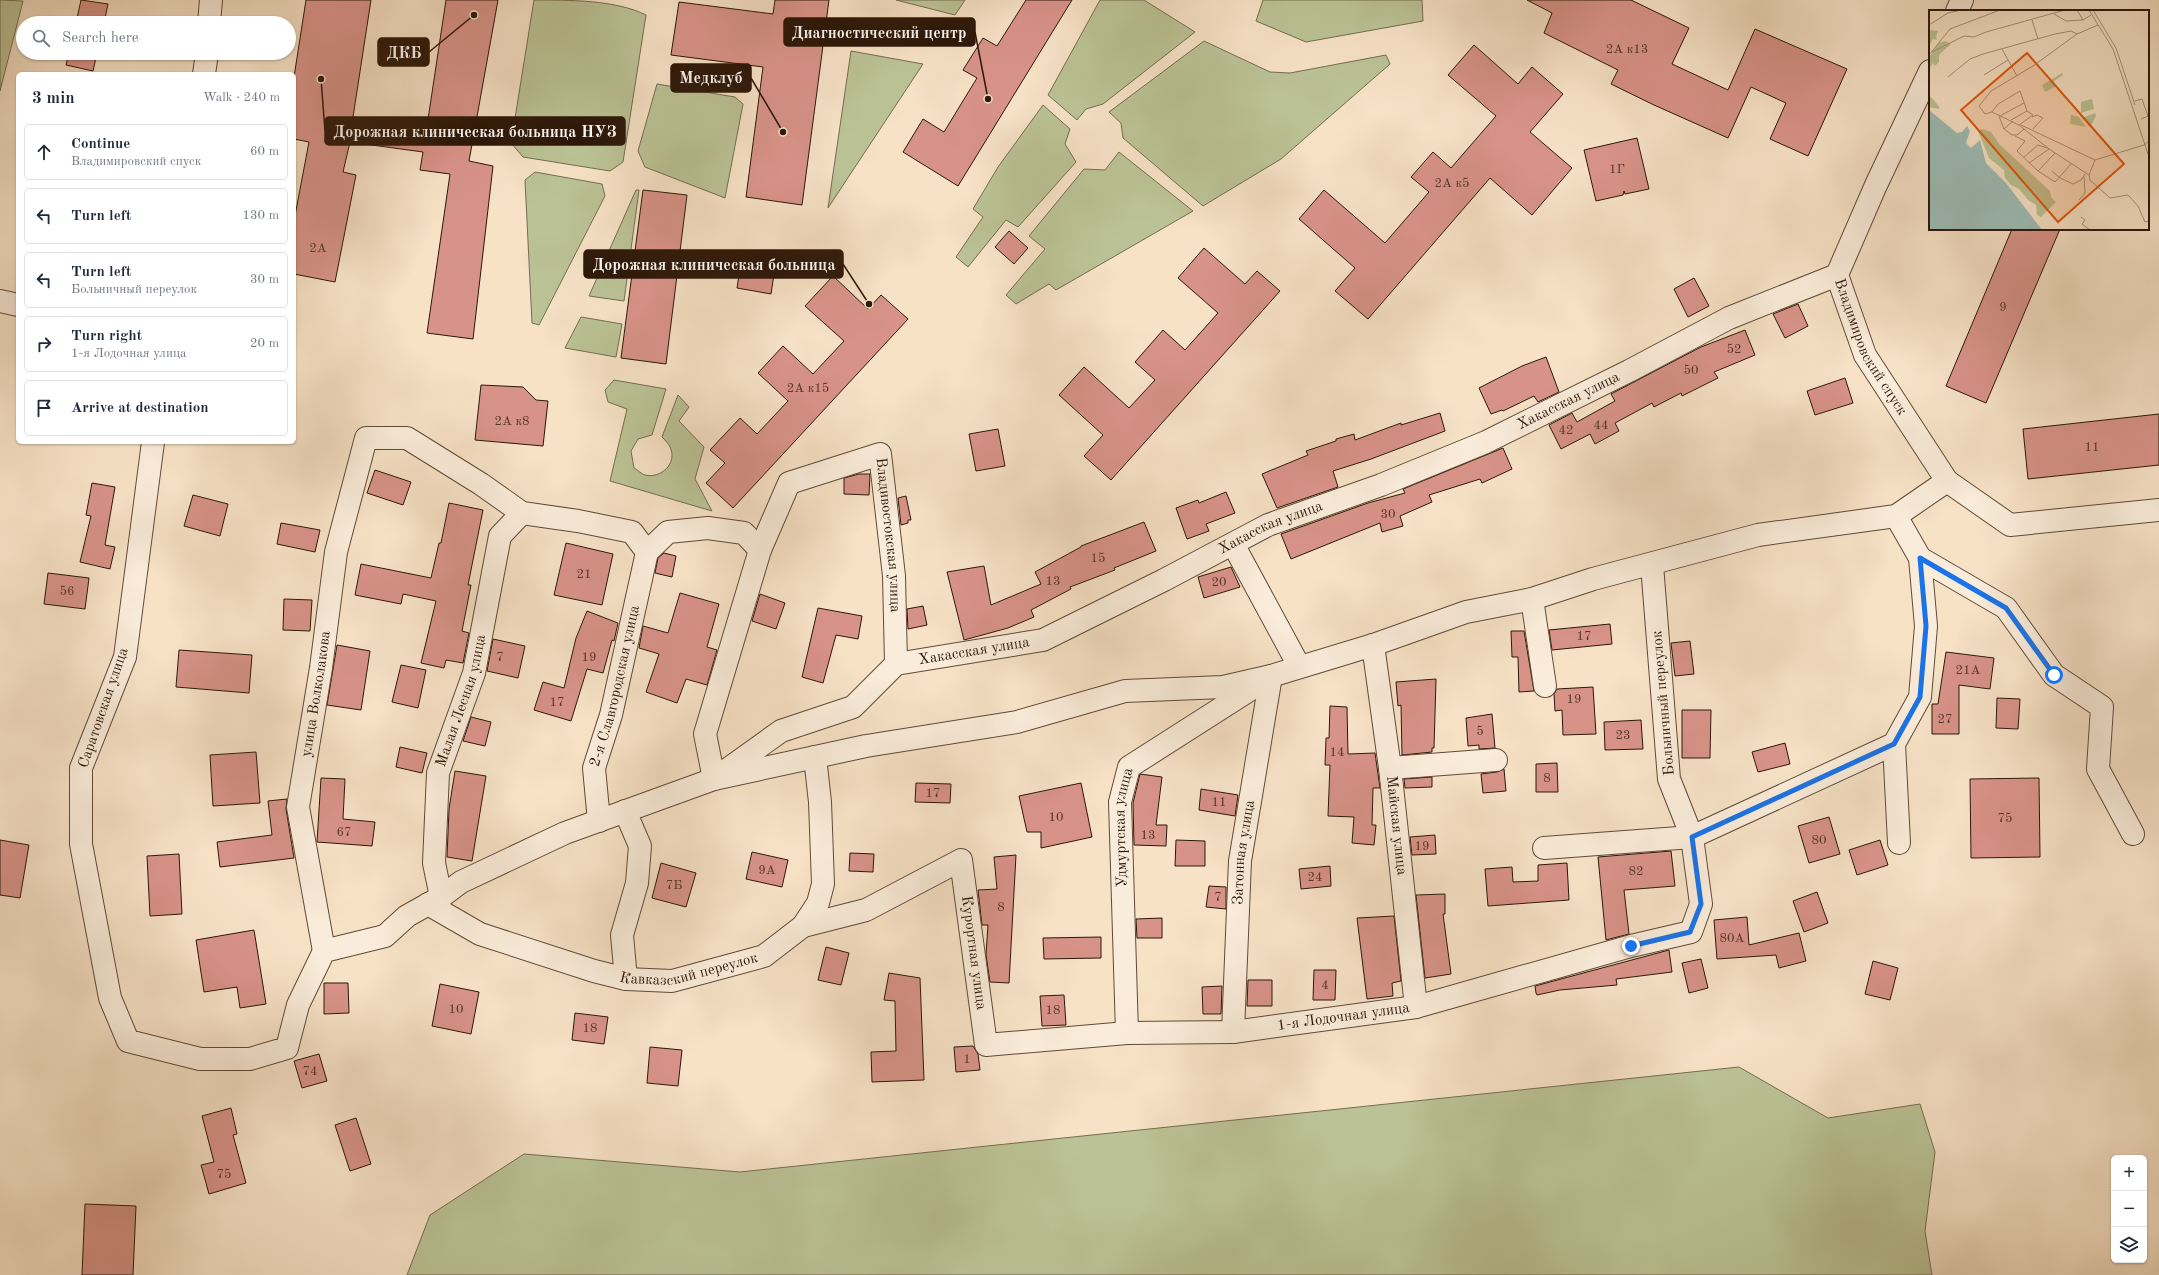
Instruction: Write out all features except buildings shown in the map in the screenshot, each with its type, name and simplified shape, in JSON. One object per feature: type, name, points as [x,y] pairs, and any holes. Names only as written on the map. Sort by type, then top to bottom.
[{"type":"street","points":[[209,16],[210,0]]},
{"type":"street","points":[[1957,10],[1962,0]]},
{"type":"street","points":[[204,72],[206,60]]},
{"type":"street","name":"Владимировский спуск","points":[[1929,73],[1876,185],[1837,275],[1866,355],[1947,482],[2010,525],[2159,510]]},
{"type":"street","name":"Хакасская улица","points":[[896,664],[1043,640],[1268,525],[1381,485],[1486,442],[1629,371],[1729,318],[1837,275]]},
{"type":"street","points":[[0,301],[16,305]]},
{"type":"street","name":"улица Волколакова","points":[[324,951],[298,808],[321,668],[336,552],[366,438],[407,438],[481,484],[522,513]]},
{"type":"street","name":"Саратовская улица","points":[[153,444],[125,657],[81,768],[81,844],[110,998],[128,1041],[200,1059],[250,1059],[287,1048],[298,1005],[324,951]]},
{"type":"street","name":"Владивостокская улица","points":[[760,550],[789,483],[880,454],[894,576],[896,664]]},
{"type":"street","points":[[324,951],[385,936],[407,916],[461,882],[565,833],[714,779],[866,746],[1017,722],[1125,691],[1223,687],[1271,676],[1299,666],[1373,645],[1466,612],[1532,599],[1593,579],[1652,565],[1758,535],[1896,516],[1947,482]]},
{"type":"street","points":[[522,513],[578,521],[632,532],[647,552],[668,532],[708,528],[744,533],[760,550],[705,734],[714,779]]},
{"type":"street","name":"Малая Лесная улица","points":[[434,900],[438,773],[474,673],[500,536],[522,513]]},
{"type":"street","points":[[1896,516],[1920,558],[1926,626],[1920,697],[1894,744],[1899,843]]},
{"type":"street","points":[[1233,544],[1299,666]]},
{"type":"street","name":"2-я Славгородская улица","points":[[599,821],[594,768],[611,715],[647,552]]},
{"type":"street","points":[[1920,558],[2006,608],[2054,675],[2102,707],[2098,770],[2133,834]]},
{"type":"street","name":"Больничный переулок","points":[[1652,565],[1669,779],[1692,837],[1701,904],[1690,932]]},
{"type":"street","points":[[1532,599],[1545,686]]},
{"type":"street","name":"Майская улица","points":[[1373,645],[1390,768],[1416,1007]]},
{"type":"street","points":[[714,779],[781,731],[853,707],[896,664]]},
{"type":"street","name":"Затонная улица","points":[[1233,1032],[1240,861],[1271,676]]},
{"type":"street","name":"Удмуртская улица","points":[[1126,1033],[1120,802],[1129,767],[1271,676]]},
{"type":"street","points":[[1544,848],[1692,837],[1894,744]]},
{"type":"street","name":"Кавказский переулок","points":[[434,900],[480,934],[594,971],[626,979],[672,981],[764,956],[803,926],[818,903],[823,884],[820,802],[815,757]]},
{"type":"street","points":[[1390,768],[1496,760]]},
{"type":"street","points":[[625,811],[640,846],[637,883],[622,935],[626,979]]},
{"type":"street","name":"Курортная улица","points":[[803,926],[866,910],[961,860],[986,1045]]},
{"type":"street","name":"1-я Лодочная улица","points":[[986,1045],[1126,1033],[1233,1032],[1416,1007],[1631,946],[1690,932]]},
{"type":"green space","points":[[0,0],[23,1],[19,16],[16,16],[16,28],[0,91]]},
{"type":"green space","points":[[534,0],[577,1],[607,4],[621,6],[646,15],[623,162],[610,171],[523,157],[511,143]]},
{"type":"green space","points":[[896,0],[965,0],[955,15]]},
{"type":"green space","points":[[1100,0],[1144,0],[1195,32],[1103,104],[1086,109],[1077,120],[1048,95]]},
{"type":"green space","points":[[1263,0],[1422,0],[1423,21],[1306,42],[1256,21]]},
{"type":"green space","points":[[1204,41],[1270,72],[1290,73],[1386,55],[1390,64],[1281,159],[1203,206],[1123,138],[1121,123],[1109,112]]},
{"type":"green space","points":[[851,51],[923,64],[828,208]]},
{"type":"green space","points":[[657,84],[735,97],[743,104],[725,198],[645,167],[638,151]]},
{"type":"green space","points":[[1043,105],[1070,129],[1065,144],[1076,162],[1018,227],[1006,220],[968,267],[956,257],[983,217],[973,209],[998,167]]},
{"type":"green space","points":[[1119,152],[1193,211],[1056,290],[1049,284],[1016,304],[1006,295],[1045,249],[1029,236],[1084,169],[1105,170]]},
{"type":"green space","points":[[535,172],[602,184],[605,196],[539,325],[532,323],[525,180]]},
{"type":"green space","points":[[636,190],[639,190],[624,301],[589,296]]},
{"type":"green space","points":[[581,317],[622,324],[616,357],[565,348]]},
{"type":"green space","points":[[614,380],[666,389],[652,435],[638,439],[631,451],[634,468],[644,474],[651,476],[657,475],[670,464],[672,453],[669,445],[662,437],[678,395],[689,407],[679,421],[704,447],[695,479],[712,511],[610,481],[627,409],[608,402],[605,390]]},
{"type":"green space","points":[[1739,1067],[1828,1118],[1920,1104],[1935,1152],[1925,1231],[1932,1275],[407,1275],[430,1215],[524,1154],[740,1172]]},
{"type":"place","name":"ДКБ","points":[[474,15]]},
{"type":"place","name":"Дорожная клиническая больница НУЗ","points":[[321,79]]},
{"type":"place","name":"Диагностический центр","points":[[988,99]]},
{"type":"place","name":"Медклуб","points":[[783,132]]},
{"type":"place","name":"Дорожная клиническая больница","points":[[869,304]]},
{"type":"route","points":[[1631,946],[1690,932],[1701,904],[1692,837],[1894,744],[1920,697],[1926,626],[1920,558],[2006,608],[2054,675]]}]
